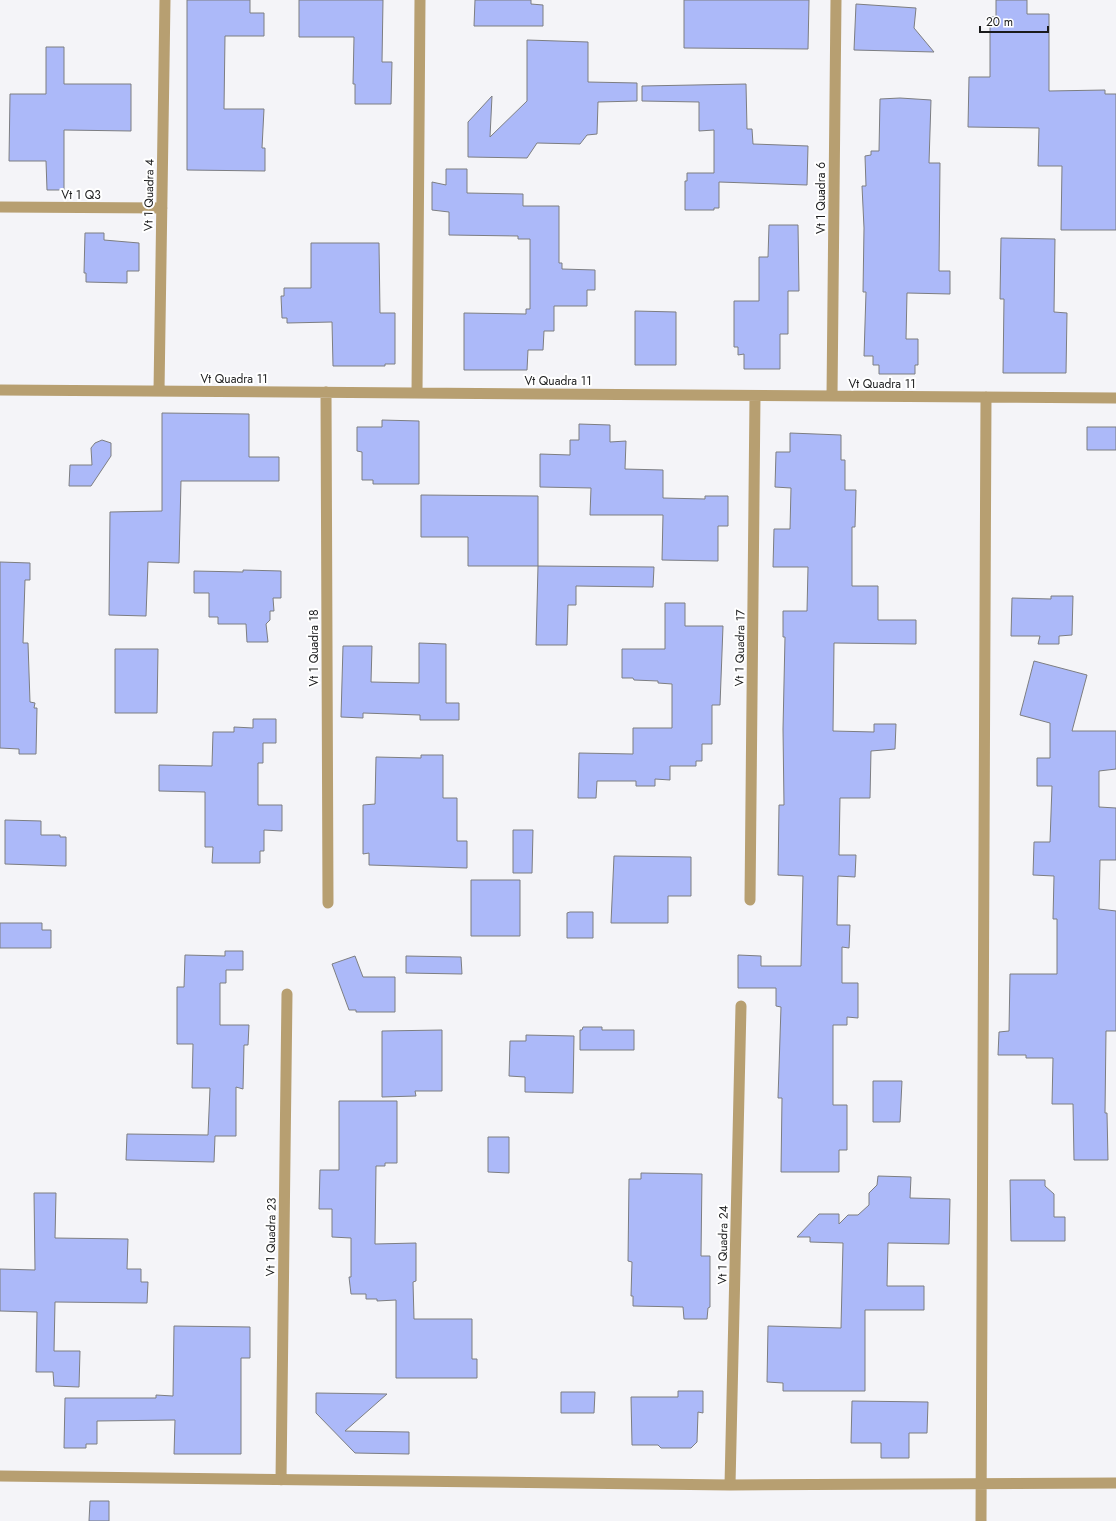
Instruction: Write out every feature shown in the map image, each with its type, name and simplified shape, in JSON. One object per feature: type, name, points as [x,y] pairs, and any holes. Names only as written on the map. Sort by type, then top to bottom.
[{"type":"street","name":"Vt 1 Quadra 4","points":[[159,391],[165,0]]},
{"type":"street","points":[[417,393],[420,0]]},
{"type":"street","name":"Vt 1 Quadra 6","points":[[832,396],[836,0]]},
{"type":"street","name":"Vt 1 Q3","points":[[0,207],[162,208]]},
{"type":"street","name":"Vt Quadra 11","points":[[0,390],[1116,398]]},
{"type":"street","name":"Vt 1 Quadra 18","points":[[326,392],[328,904]]},
{"type":"street","name":"Vt 1 Quadra 17","points":[[750,900],[755,396]]},
{"type":"street","points":[[981,1521],[986,398]]},
{"type":"street","name":"Vt 1 Quadra 23","points":[[281,1480],[287,994]]},
{"type":"street","name":"Vt 1 Quadra 24","points":[[730,1485],[742,1006]]},
{"type":"street","points":[[0,1476],[730,1485],[1116,1483]]},
{"type":"building","points":[[187,0],[250,0],[250,13],[264,13],[264,36],[225,36],[224,109],[264,109],[262,148],[265,148],[265,171],[187,170]]},
{"type":"building","points":[[299,0],[383,0],[382,62],[392,62],[391,104],[355,104],[355,84],[353,84],[354,37],[299,37]]},
{"type":"building","points":[[475,0],[531,0],[531,4],[543,5],[543,26],[474,26]]},
{"type":"building","points":[[684,0],[809,0],[808,49],[684,48]]},
{"type":"building","points":[[996,0],[1027,0],[1027,14],[1049,14],[1049,91],[1105,90],[1105,94],[1116,94],[1116,230],[1061,230],[1062,166],[1038,166],[1039,128],[968,127],[969,77],[990,77],[990,17],[996,17]]},
{"type":"building","points":[[856,4],[916,8],[914,28],[934,52],[854,50]]},
{"type":"building","points":[[527,40],[588,42],[588,82],[637,83],[637,101],[598,102],[597,134],[587,135],[580,144],[537,143],[527,158],[468,157],[468,122],[492,96],[490,137],[527,101]]},
{"type":"building","points":[[46,47],[64,47],[64,84],[131,84],[131,131],[64,130],[64,190],[47,190],[46,161],[9,161],[10,94],[46,94]]},
{"type":"building","points":[[746,84],[747,129],[752,129],[753,144],[808,146],[807,185],[719,182],[719,208],[714,208],[714,210],[685,210],[685,181],[687,181],[687,173],[714,173],[714,130],[699,131],[699,102],[642,101],[642,86]]},
{"type":"building","points":[[900,98],[931,100],[929,163],[940,163],[939,271],[950,271],[950,294],[907,293],[906,339],[918,339],[918,365],[915,365],[915,374],[879,374],[879,365],[873,365],[873,356],[864,356],[866,292],[863,292],[864,228],[862,186],[866,186],[865,156],[871,155],[871,151],[879,151],[880,99]]},
{"type":"building","points":[[446,169],[467,169],[467,193],[523,194],[523,206],[559,206],[559,263],[562,263],[562,269],[595,270],[595,290],[587,290],[587,306],[554,306],[554,331],[544,331],[543,350],[528,350],[527,370],[464,370],[464,313],[526,314],[526,309],[530,309],[530,239],[518,239],[518,236],[449,235],[449,212],[432,210],[432,182],[446,185]]},
{"type":"building","points":[[769,225],[798,225],[799,291],[788,291],[788,334],[780,334],[780,369],[744,369],[744,354],[738,355],[738,347],[734,347],[734,301],[759,301],[759,257],[768,257]]},
{"type":"building","points":[[85,233],[104,233],[104,240],[139,243],[139,271],[127,271],[127,283],[86,282],[86,273],[84,273]]},
{"type":"building","points":[[1001,238],[1055,239],[1054,312],[1067,313],[1066,373],[1003,373],[1004,299],[1000,299]]},
{"type":"building","points":[[311,243],[379,243],[380,313],[395,313],[395,364],[385,364],[385,366],[333,366],[332,322],[287,323],[287,318],[282,318],[281,296],[284,296],[284,288],[311,288]]},
{"type":"building","points":[[635,311],[676,312],[676,365],[635,365]]},
{"type":"building","points":[[162,413],[249,414],[249,457],[279,457],[279,481],[181,481],[179,563],[148,562],[146,616],[109,615],[110,512],[162,511]]},
{"type":"building","points":[[382,420],[419,421],[419,484],[373,484],[373,480],[362,480],[362,452],[357,451],[357,427],[382,427]]},
{"type":"building","points":[[579,424],[610,425],[610,442],[626,441],[625,469],[663,470],[663,498],[705,499],[705,496],[728,496],[728,526],[718,526],[718,561],[662,560],[663,515],[590,515],[591,488],[540,487],[540,454],[570,455],[570,440],[579,440]]},
{"type":"building","points":[[1087,427],[1116,427],[1116,450],[1087,450]]},
{"type":"building","points":[[790,433],[841,435],[841,460],[845,460],[845,490],[856,490],[855,527],[852,527],[852,586],[878,586],[878,620],[916,620],[916,644],[834,643],[833,731],[874,732],[874,724],[896,724],[895,749],[871,751],[870,798],[840,798],[839,855],[856,855],[855,877],[838,876],[837,925],[850,925],[849,948],[842,947],[842,983],[858,983],[858,1018],[847,1017],[847,1025],[833,1025],[833,1105],[847,1105],[847,1150],[839,1150],[839,1172],[781,1172],[782,1098],[778,1098],[781,1007],[776,1006],[776,988],[738,988],[738,955],[761,956],[761,966],[801,966],[803,876],[778,875],[779,805],[784,805],[783,729],[785,637],[783,637],[783,611],[807,611],[808,567],[773,567],[774,529],[790,529],[791,488],[775,487],[776,452],[790,452]]},
{"type":"building","points":[[102,440],[111,443],[111,456],[91,486],[69,486],[70,465],[92,465],[91,448],[95,443]]},
{"type":"building","points":[[421,495],[538,496],[538,566],[468,566],[468,537],[421,537]]},
{"type":"building","points":[[0,562],[30,563],[30,580],[25,580],[23,643],[28,643],[30,702],[35,703],[34,708],[37,708],[36,754],[19,754],[19,749],[0,748]]},
{"type":"building","points":[[538,566],[654,567],[653,587],[576,586],[576,605],[568,605],[567,645],[536,645]]},
{"type":"building","points":[[243,570],[281,571],[281,598],[273,598],[274,611],[270,611],[270,620],[266,624],[268,642],[247,642],[246,624],[218,624],[218,617],[209,617],[209,593],[194,593],[194,571],[243,572]]},
{"type":"building","points":[[1051,596],[1073,596],[1072,635],[1059,636],[1059,644],[1038,644],[1040,636],[1011,636],[1012,598],[1051,599]]},
{"type":"building","points":[[665,603],[685,603],[685,626],[723,626],[720,705],[712,705],[712,744],[702,744],[702,761],[696,761],[696,766],[670,766],[670,780],[655,779],[655,786],[636,786],[636,781],[597,781],[596,798],[578,798],[579,753],[633,754],[633,728],[672,728],[672,684],[658,683],[658,681],[634,680],[633,678],[622,678],[622,649],[665,649]]},
{"type":"building","points":[[419,643],[446,644],[446,703],[459,703],[459,720],[420,720],[420,715],[363,713],[363,718],[341,717],[343,646],[372,646],[371,682],[419,683]]},
{"type":"building","points":[[115,649],[158,649],[157,713],[115,713]]},
{"type":"building","points":[[1034,661],[1087,675],[1072,731],[1116,731],[1116,769],[1099,771],[1099,807],[1116,808],[1116,860],[1100,860],[1099,909],[1116,911],[1116,1031],[1106,1031],[1105,1113],[1107,1113],[1108,1160],[1074,1160],[1073,1104],[1052,1104],[1053,1058],[1026,1058],[1026,1055],[998,1055],[999,1032],[1009,1031],[1010,974],[1057,974],[1057,919],[1053,919],[1054,876],[1033,875],[1034,842],[1050,842],[1052,786],[1037,786],[1037,758],[1050,758],[1050,723],[1020,715]]},
{"type":"building","points":[[253,719],[276,719],[276,743],[263,743],[263,763],[258,763],[258,805],[282,805],[282,831],[264,830],[264,851],[260,851],[260,863],[212,863],[213,847],[205,847],[205,792],[159,791],[159,765],[212,766],[213,732],[234,732],[234,727],[253,728]]},
{"type":"building","points":[[421,755],[443,755],[443,798],[457,798],[457,841],[467,841],[467,868],[369,865],[369,853],[363,854],[363,805],[375,804],[376,757],[421,758]]},
{"type":"building","points":[[5,820],[41,821],[41,835],[60,835],[60,837],[66,837],[66,866],[5,864]]},
{"type":"building","points":[[513,830],[533,830],[532,873],[513,873]]},
{"type":"building","points":[[614,856],[691,857],[691,896],[668,896],[668,923],[611,923]]},
{"type":"building","points":[[471,880],[520,880],[520,936],[471,936]]},
{"type":"building","points":[[593,912],[593,938],[567,938],[567,913]]},
{"type":"building","points":[[0,923],[42,923],[42,930],[51,930],[51,948],[0,948]]},
{"type":"building","points":[[225,951],[243,951],[243,970],[226,970],[226,983],[220,983],[220,1025],[249,1025],[248,1045],[244,1045],[243,1089],[236,1087],[236,1136],[215,1136],[214,1162],[126,1160],[127,1134],[208,1135],[210,1088],[192,1088],[193,1044],[177,1044],[177,987],[184,987],[185,955],[225,956]]},
{"type":"building","points":[[355,956],[363,977],[395,977],[395,1012],[356,1012],[356,1010],[349,1010],[332,964]]},
{"type":"building","points":[[406,956],[461,957],[462,974],[406,973]]},
{"type":"building","points":[[583,1027],[602,1027],[602,1030],[634,1030],[634,1050],[580,1050],[580,1030],[582,1030]]},
{"type":"building","points":[[442,1030],[442,1091],[415,1091],[416,1096],[382,1097],[382,1031]]},
{"type":"building","points":[[526,1035],[574,1036],[573,1093],[525,1092],[525,1077],[509,1076],[510,1041],[526,1041]]},
{"type":"building","points":[[873,1081],[902,1081],[900,1122],[873,1122]]},
{"type":"building","points":[[339,1101],[397,1101],[397,1163],[385,1163],[385,1166],[376,1166],[375,1244],[416,1243],[416,1281],[413,1282],[414,1319],[472,1319],[472,1359],[477,1359],[477,1378],[396,1378],[396,1300],[377,1301],[377,1299],[366,1299],[366,1294],[351,1294],[349,1277],[351,1277],[351,1238],[332,1237],[332,1209],[319,1209],[320,1170],[339,1170]]},
{"type":"building","points":[[488,1137],[509,1137],[509,1173],[488,1172]]},
{"type":"building","points":[[641,1173],[702,1174],[701,1256],[710,1256],[710,1307],[708,1308],[707,1319],[684,1319],[683,1307],[633,1306],[633,1296],[631,1296],[632,1262],[628,1261],[629,1179],[641,1179]]},
{"type":"building","points":[[878,1176],[911,1177],[910,1198],[950,1199],[949,1244],[888,1243],[887,1286],[924,1286],[924,1310],[865,1310],[865,1391],[783,1391],[783,1383],[767,1382],[768,1326],[841,1328],[843,1243],[810,1242],[810,1237],[797,1237],[819,1214],[839,1214],[839,1224],[848,1215],[858,1215],[869,1205],[869,1193],[877,1185]]},
{"type":"building","points":[[1010,1180],[1045,1180],[1045,1186],[1054,1194],[1054,1217],[1065,1217],[1065,1241],[1011,1241]]},
{"type":"building","points":[[34,1193],[56,1193],[55,1238],[128,1239],[127,1269],[141,1269],[141,1282],[148,1282],[147,1303],[55,1302],[54,1351],[80,1351],[79,1387],[54,1386],[53,1372],[36,1372],[37,1312],[0,1311],[0,1269],[35,1270]]},
{"type":"building","points":[[174,1326],[250,1327],[250,1358],[241,1358],[241,1454],[174,1454],[175,1420],[97,1421],[97,1444],[86,1444],[86,1448],[64,1448],[65,1398],[156,1398],[156,1395],[173,1396]]},
{"type":"building","points":[[678,1391],[703,1391],[703,1413],[698,1412],[697,1442],[691,1448],[661,1448],[658,1445],[632,1445],[631,1397],[678,1397]]},
{"type":"building","points":[[561,1392],[595,1392],[594,1413],[561,1413]]},
{"type":"building","points":[[316,1393],[387,1394],[345,1431],[409,1432],[409,1454],[355,1453],[316,1413]]},
{"type":"building","points":[[852,1401],[928,1402],[927,1433],[909,1433],[909,1458],[881,1458],[881,1443],[851,1443]]},
{"type":"building","points":[[90,1501],[109,1501],[109,1521],[89,1521]]}]
